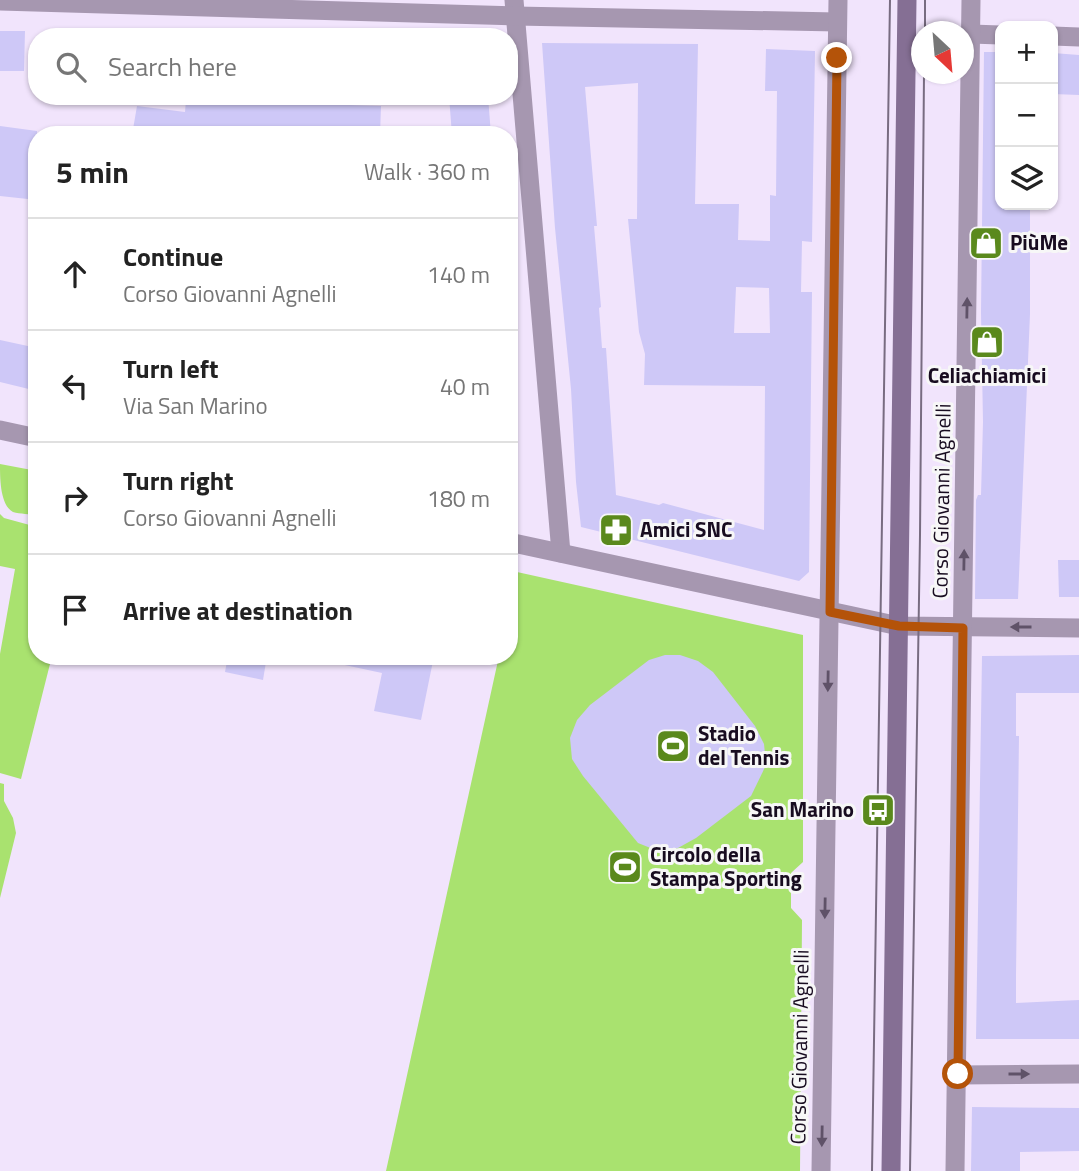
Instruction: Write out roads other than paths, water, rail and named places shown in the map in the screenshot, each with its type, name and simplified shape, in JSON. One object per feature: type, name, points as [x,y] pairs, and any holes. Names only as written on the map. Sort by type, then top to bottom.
[{"type":"main road","name":"Corso Giovanni Agnelli","points":[[891,1171],[907,0]]},
{"type":"street","name":"Corso Giovanni Agnelli","points":[[821,1171],[838,0]]},
{"type":"street","name":"Corso Giovanni Agnelli","points":[[971,0],[971,21]]},
{"type":"street","points":[[3,1],[514,8],[837,22]]},
{"type":"street","points":[[514,8],[516,28]]},
{"type":"street","points":[[974,34],[995,35]]},
{"type":"street","points":[[1058,36],[1079,37]]},
{"type":"street","points":[[518,54],[561,553]]},
{"type":"street","name":"Corso Giovanni Agnelli","points":[[956,1171],[970,84]]},
{"type":"street","points":[[0,430],[28,436]]},
{"type":"street","points":[[518,543],[899,626],[1079,628]]},
{"type":"street","points":[[958,1074],[1079,1074]]},
{"type":"tram line","points":[[872,1171],[890,0]]},
{"type":"tram line","points":[[925,0],[925,21]]},
{"type":"tram line","points":[[910,1171],[924,84]]},
{"type":"place","name":"PiùMe","points":[[986,243]]},
{"type":"place","name":"Celiachiamici","points":[[987,342]]},
{"type":"place","name":"Amici SNC","points":[[616,530]]},
{"type":"place","name":"Stadio del Tennis","points":[[673,746]]},
{"type":"place","name":"San Marino","points":[[878,810]]},
{"type":"place","name":"Circolo della Stampa Sporting","points":[[625,867]]}]
